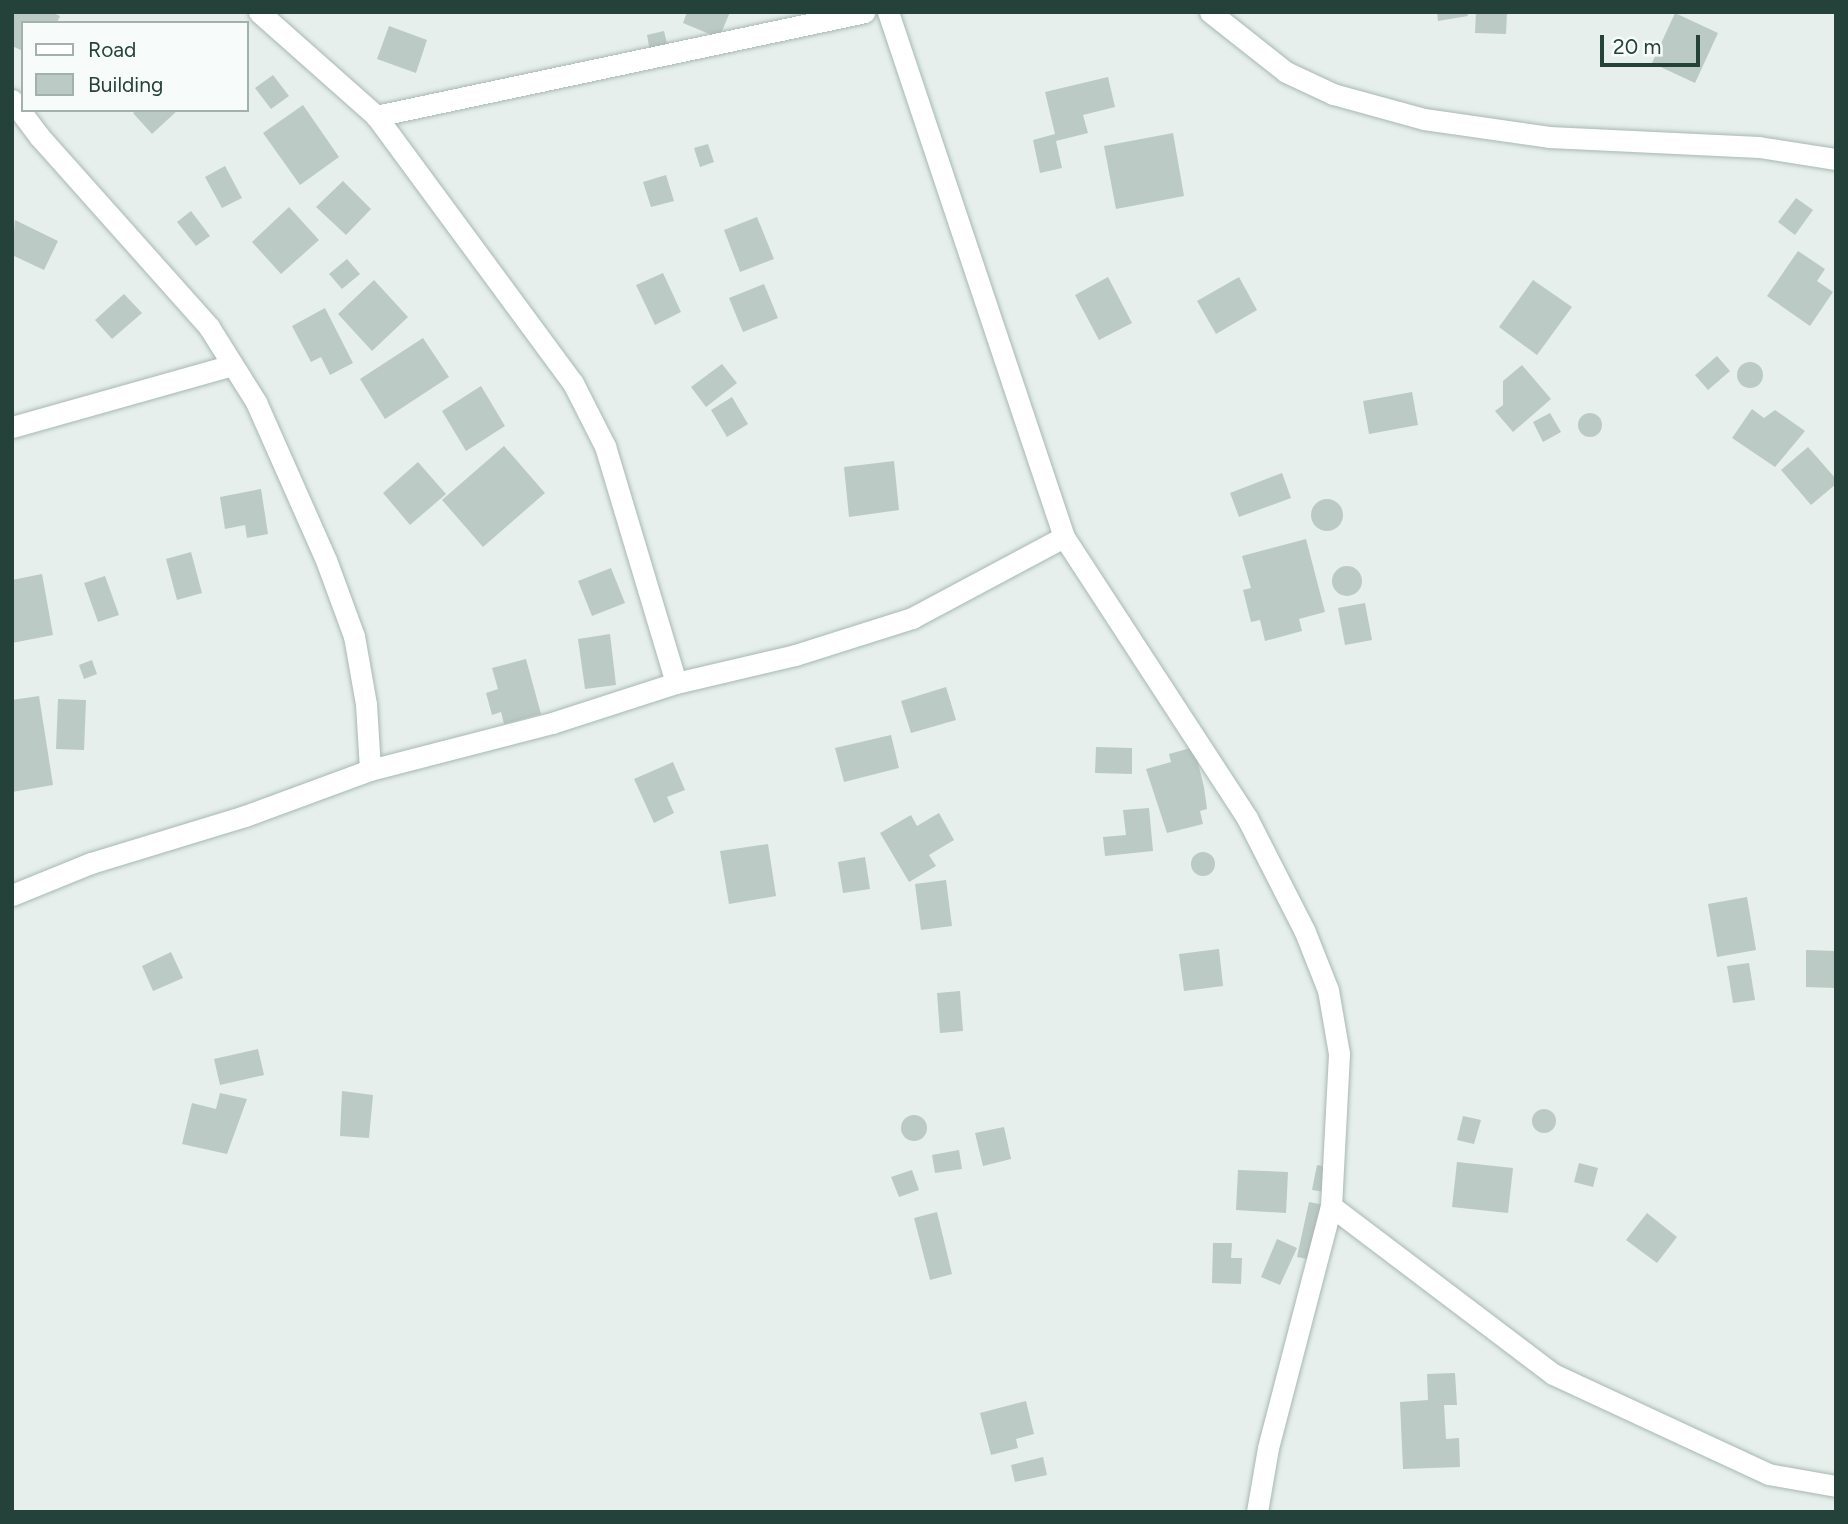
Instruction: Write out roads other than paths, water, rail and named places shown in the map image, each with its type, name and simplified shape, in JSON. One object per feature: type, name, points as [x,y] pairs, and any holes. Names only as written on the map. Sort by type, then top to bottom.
[{"type":"street","points":[[259,12],[376,116],[573,383],[605,446],[676,683]]},
{"type":"street","points":[[376,116],[864,12]]},
{"type":"street","points":[[888,12],[1064,537],[1247,818],[1305,932],[1328,990],[1339,1054],[1331,1206],[1268,1448],[1257,1512]]},
{"type":"street","points":[[1210,12],[1286,72],[1333,94],[1424,119],[1549,137],[1759,147],[1836,159]]},
{"type":"street","points":[[12,100],[39,136],[178,290],[232,365],[272,439],[354,636],[366,704],[370,770]]},
{"type":"street","points":[[12,427],[232,365]]},
{"type":"street","points":[[12,895],[91,863],[245,816],[370,770],[552,723],[676,683],[795,655],[912,618],[1064,537]]},
{"type":"street","points":[[1331,1206],[1553,1374],[1768,1474],[1836,1486]]}]
